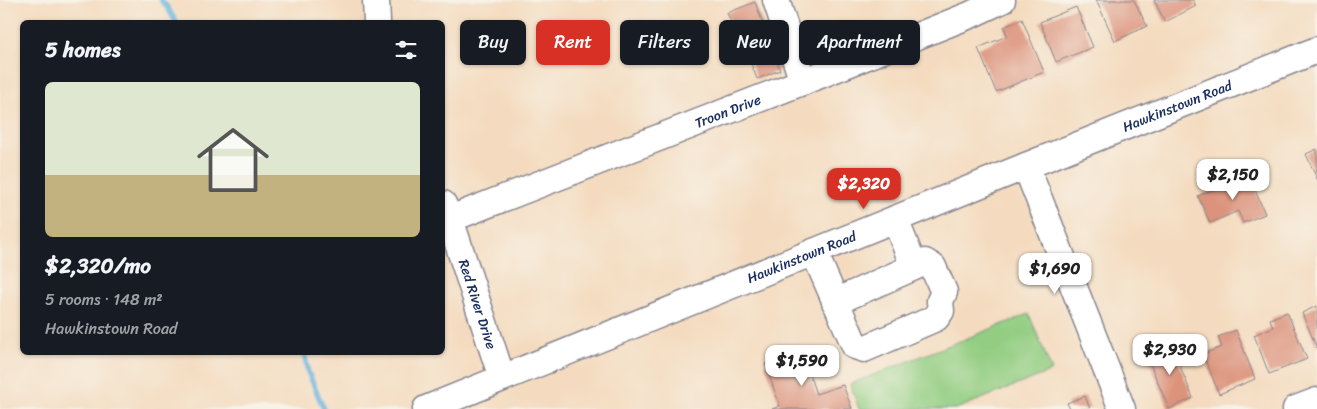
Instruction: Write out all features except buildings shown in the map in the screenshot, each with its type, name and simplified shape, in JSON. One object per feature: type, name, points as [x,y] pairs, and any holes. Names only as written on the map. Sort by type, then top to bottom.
[{"type":"street","points":[[376,0],[377,20]]},
{"type":"street","points":[[776,0],[803,82]]},
{"type":"street","name":"Troon Drive","points":[[446,211],[803,82],[970,15],[1002,0]]},
{"type":"street","name":"Hawkinstown Road","points":[[426,409],[1317,50]]},
{"type":"street","points":[[1026,166],[1122,409]]},
{"type":"street","name":"Red River Drive","points":[[446,211],[502,378]]},
{"type":"street","points":[[895,219],[914,267]]},
{"type":"street","points":[[814,252],[855,346],[864,349],[936,318],[940,311],[940,301],[944,292],[933,267],[925,262],[836,302]]},
{"type":"street","points":[[1296,409],[1317,401]]},
{"type":"green space","points":[[1029,314],[1052,371],[956,409],[859,409],[850,384]]},
{"type":"waterway","points":[[161,0],[175,20]]},
{"type":"waterway","points":[[305,355],[308,372],[324,409]]}]
